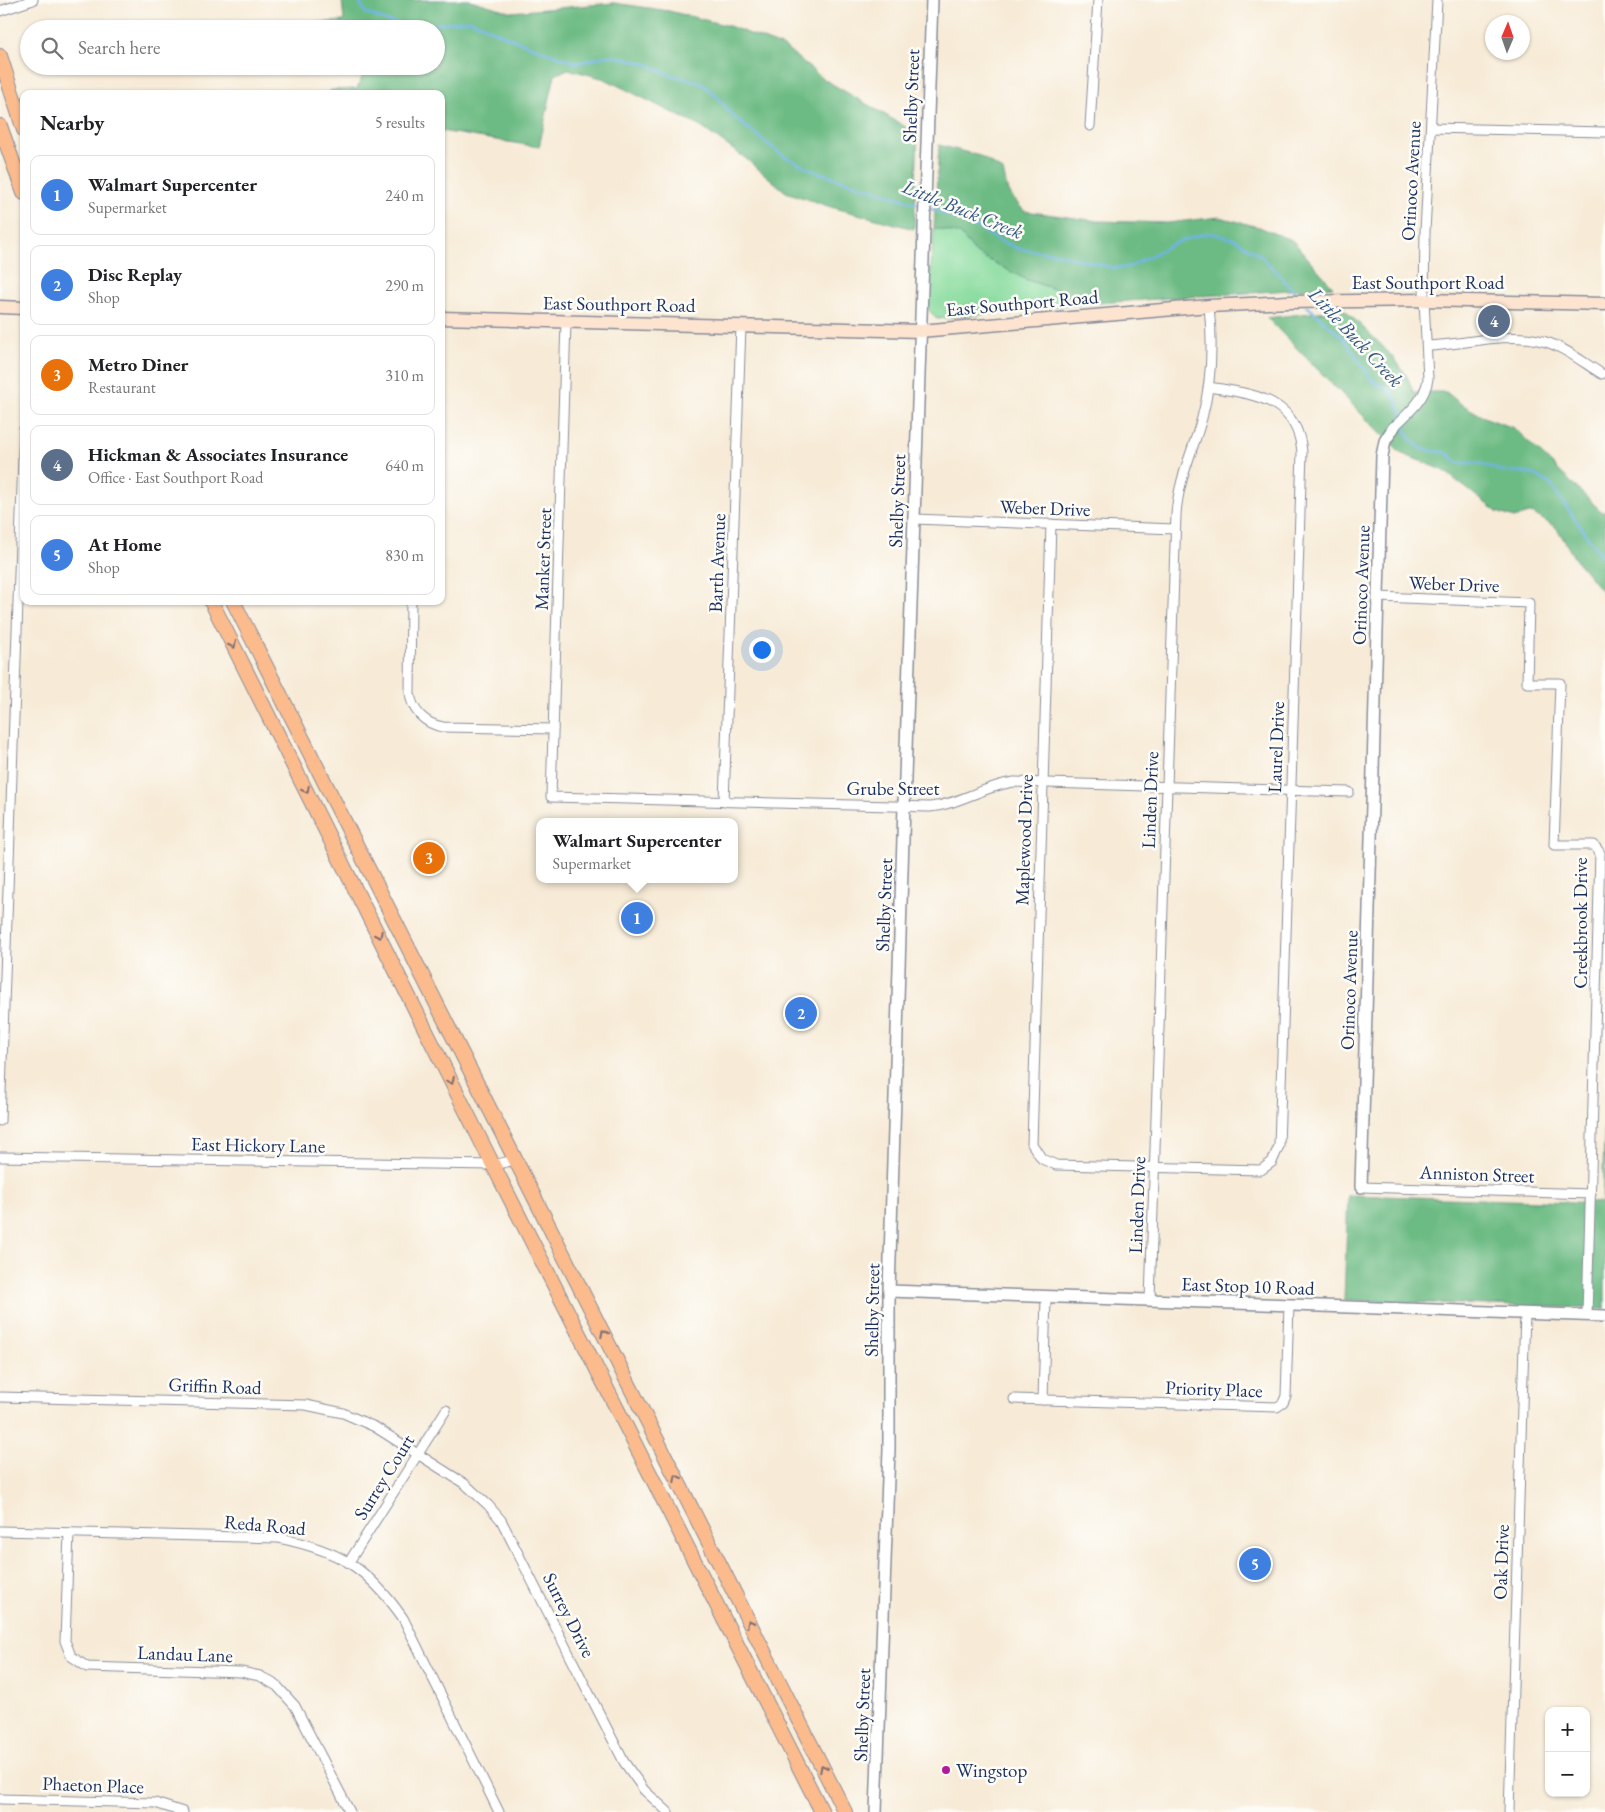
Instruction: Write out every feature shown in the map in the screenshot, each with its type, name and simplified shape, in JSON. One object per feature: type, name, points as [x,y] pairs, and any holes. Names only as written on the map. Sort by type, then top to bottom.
[{"type":"main road","points":[[0,56],[20,118]]},
{"type":"main road","points":[[0,126],[20,182]]},
{"type":"main road","name":"East Southport Road","points":[[445,318],[920,331],[1209,306],[1288,302],[1424,300],[1605,304]]},
{"type":"main road","points":[[0,307],[20,308]]},
{"type":"main road","points":[[213,605],[493,1165],[822,1812]]},
{"type":"main road","points":[[235,605],[846,1812]]},
{"type":"street","points":[[0,11],[33,0]]},
{"type":"street","name":"Shelby Street","points":[[876,1812],[889,1450],[889,1291],[932,0]]},
{"type":"street","points":[[1090,126],[1098,0]]},
{"type":"street","name":"Orinoco Avenue","points":[[1361,1187],[1382,456],[1385,441],[1394,427],[1418,403],[1428,382],[1424,300],[1437,0]]},
{"type":"street","points":[[1431,128],[1605,132]]},
{"type":"street","name":"Linden Drive","points":[[1150,1300],[1175,529],[1181,480],[1200,425],[1208,387],[1212,347],[1209,306]]},
{"type":"street","name":"Manker Street","points":[[551,797],[566,322]]},
{"type":"street","name":"Barth Avenue","points":[[724,802],[741,326]]},
{"type":"street","points":[[1427,346],[1496,338],[1538,340],[1562,349],[1602,374]]},
{"type":"street","name":"Laurel Drive","points":[[1154,1168],[1254,1171],[1269,1165],[1276,1157],[1279,1146],[1301,444],[1290,419],[1268,400],[1257,395],[1208,387]]},
{"type":"street","name":"Weber Drive","points":[[914,520],[1175,529]]},
{"type":"street","name":"Maplewood Drive","points":[[1051,524],[1031,1138],[1038,1155],[1045,1161],[1056,1165],[1154,1168]]},
{"type":"street","points":[[0,1120],[20,544]]},
{"type":"street","name":"Weber Drive","points":[[1378,597],[1529,603]]},
{"type":"street","name":"Creekbrook Drive","points":[[1529,603],[1527,683],[1560,684],[1554,845],[1594,845],[1600,853],[1587,1315]]},
{"type":"street","points":[[411,605],[410,692],[413,705],[422,718],[432,724],[443,727],[554,729]]},
{"type":"street","name":"Grube Street","points":[[551,797],[941,807],[1002,784],[1043,782],[1349,792]]},
{"type":"street","name":"East Hickory Lane","points":[[0,1158],[493,1165],[515,1160]]},
{"type":"street","name":"Anniston Street","points":[[1361,1187],[1591,1194]]},
{"type":"street","name":"East Stop 10 Road","points":[[889,1291],[1605,1316]]},
{"type":"street","points":[[1043,1400],[1046,1297]]},
{"type":"street","name":"Priority Place","points":[[1014,1399],[1278,1407],[1284,1403],[1286,1396],[1289,1305]]},
{"type":"street","name":"Oak Drive","points":[[1510,1812],[1525,1313]]},
{"type":"street","name":"Griffin Road","points":[[0,1397],[313,1406],[358,1419],[417,1454]]},
{"type":"street","name":"Surrey Court","points":[[349,1562],[446,1410]]},
{"type":"street","name":"Surrey Drive","points":[[417,1454],[471,1489],[503,1523],[624,1762],[644,1790],[668,1812]]},
{"type":"street","name":"Reda Road","points":[[0,1531],[279,1538],[314,1545],[349,1562],[379,1587],[403,1618],[499,1812]]},
{"type":"street","name":"Landau Lane","points":[[69,1533],[65,1641],[73,1659],[87,1667],[241,1672],[267,1680],[283,1691],[297,1709],[350,1812]]},
{"type":"street","name":"Phaeton Place","points":[[0,1799],[155,1803],[183,1812]]},
{"type":"green space","points":[[342,0],[470,0],[511,12],[614,3],[669,11],[729,26],[784,47],[822,78],[918,134],[914,229],[831,207],[786,192],[745,158],[701,127],[605,79],[568,69],[555,75],[539,147],[445,132],[445,90],[331,90],[357,89],[363,75],[445,75],[445,20],[344,20]]},
{"type":"green space","points":[[939,145],[980,156],[1003,171],[1008,192],[1024,211],[1098,221],[1168,223],[1219,217],[1259,227],[1293,241],[1333,287],[1069,305],[1067,293],[1027,280],[976,253],[960,234],[934,228]]},
{"type":"green space","points":[[934,228],[960,234],[976,253],[1027,280],[1067,293],[1069,305],[937,319],[928,309]]},
{"type":"green space","points":[[1344,309],[1394,359],[1403,370],[1413,392],[1446,392],[1461,404],[1486,418],[1514,428],[1603,513],[1605,510],[1605,595],[1575,559],[1557,528],[1532,513],[1514,518],[1497,512],[1443,470],[1400,453],[1267,318]]},
{"type":"green space","points":[[1605,1110],[1605,1309],[1344,1300],[1348,1195],[1602,1203]]},
{"type":"waterway","name":"Little Buck Creek","points":[[358,0],[366,13],[384,20]]},
{"type":"waterway","name":"Little Buck Creek","points":[[445,23],[470,20],[512,39],[577,63],[606,56],[616,56],[647,64],[669,75],[700,82],[717,97],[735,118],[782,155],[814,171],[921,205]]},
{"type":"waterway","name":"Little Buck Creek","points":[[929,208],[975,226],[998,240],[1019,249],[1055,253],[1114,268],[1129,267],[1175,243],[1210,233],[1235,239],[1261,256],[1300,297]]},
{"type":"waterway","name":"Little Buck Creek","points":[[1307,306],[1344,339],[1374,382],[1389,389],[1398,404],[1402,416]]},
{"type":"waterway","name":"Little Buck Creek","points":[[1403,422],[1409,438],[1422,449],[1447,453],[1458,463],[1478,463],[1503,471],[1534,474],[1550,484],[1605,561]]},
{"type":"place","name":"Hickman & Associates Insurance","points":[[1494,321]]},
{"type":"place","name":"Metro Diner","points":[[429,858]]},
{"type":"place","name":"Walmart Supercenter","points":[[637,918]]},
{"type":"place","name":"Disc Replay","points":[[801,1013]]},
{"type":"place","name":"At Home","points":[[1255,1564]]},
{"type":"place","name":"Wingstop","points":[[946,1770]]}]
